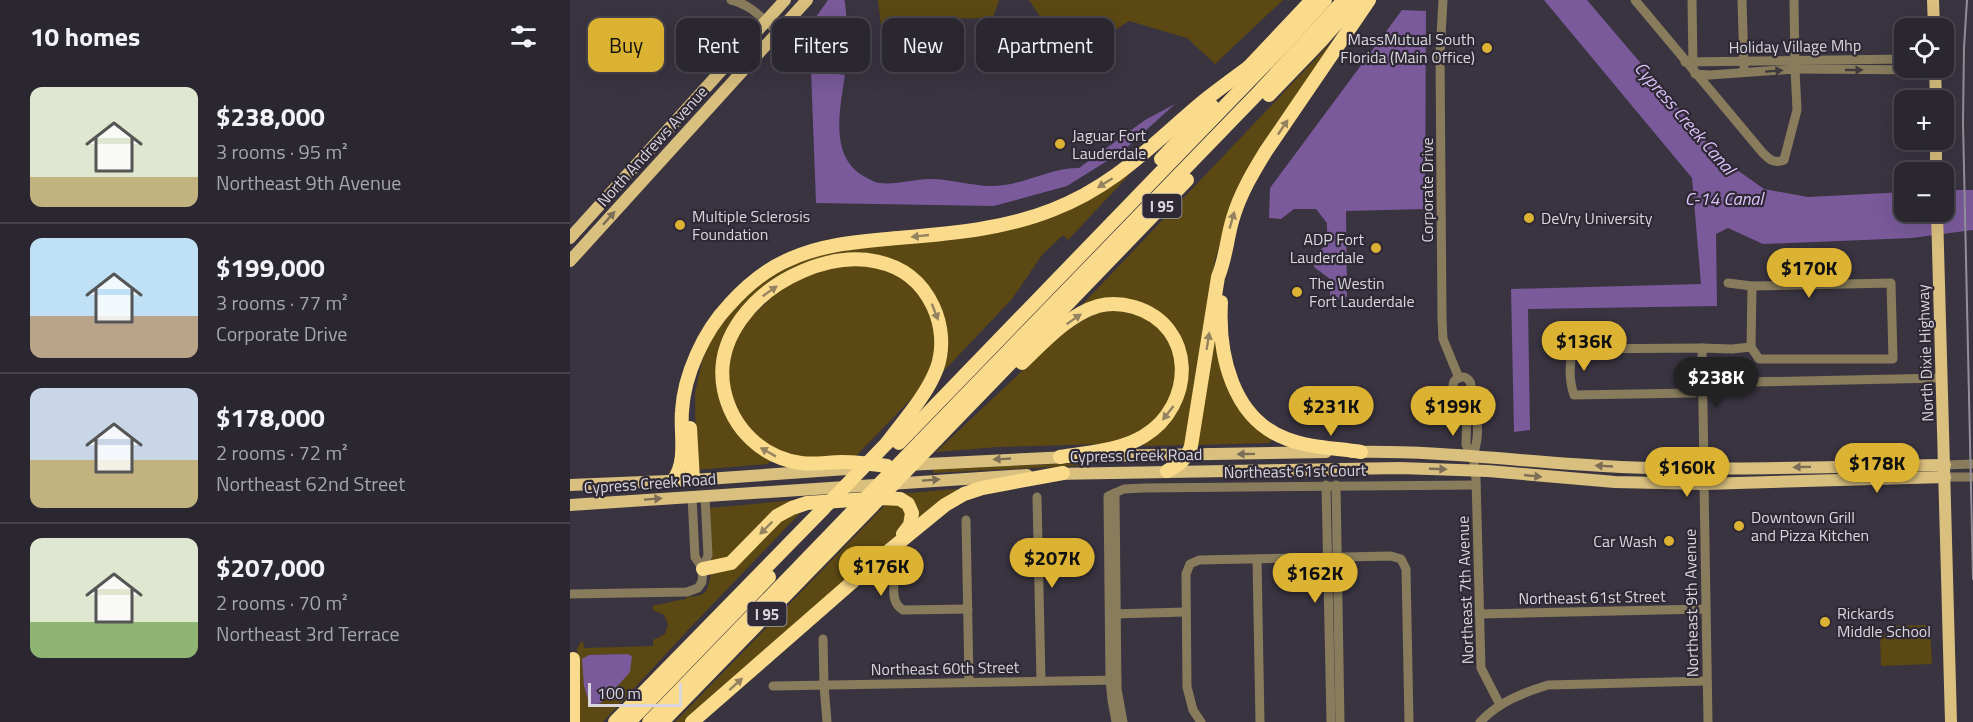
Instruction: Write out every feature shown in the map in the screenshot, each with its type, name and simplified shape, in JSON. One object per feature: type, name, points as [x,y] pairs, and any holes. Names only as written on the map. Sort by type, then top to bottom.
[{"type":"highway","name":"I 95","points":[[615,722],[893,443],[1312,0]]},
{"type":"highway","points":[[893,443],[1280,49],[1325,0]]},
{"type":"highway","points":[[649,722],[1260,91],[1344,0]]},
{"type":"highway","name":"I 95","points":[[662,722],[1314,49],[1357,0]]},
{"type":"highway","points":[[1167,471],[1182,462],[1188,455],[1192,440],[1218,277],[1232,219],[1251,176],[1369,0]]},
{"type":"highway","points":[[673,481],[681,466],[682,402],[686,384],[708,334],[727,307],[752,282],[781,263],[825,247],[980,230],[1017,222],[1060,207],[1119,174],[1205,100],[1249,67]]},
{"type":"highway","points":[[887,466],[844,462],[808,464],[791,461],[767,452],[745,433],[735,420],[726,398],[723,363],[731,333],[751,306],[772,289],[795,275],[841,261],[860,260],[884,263],[914,280],[926,294],[937,315],[941,338],[939,360],[928,386],[893,443]]},
{"type":"highway","points":[[1222,267],[1224,277],[1221,319],[1224,352],[1232,382],[1247,409],[1263,426],[1288,440],[1361,452]]},
{"type":"highway","points":[[965,410],[1082,313],[1104,305],[1118,304],[1141,309],[1155,318],[1171,335],[1182,362],[1180,390],[1169,414],[1150,433],[1132,442],[1060,457]]},
{"type":"highway","points":[[694,366],[689,411],[698,480]]},
{"type":"highway","points":[[692,722],[939,508],[958,497],[990,486],[1063,473]]},
{"type":"highway","points":[[703,568],[731,563],[777,516],[797,506],[807,503],[888,497],[903,500],[911,511],[910,525],[874,563]]},
{"type":"highway","points":[[629,722],[829,509]]},
{"type":"highway","points":[[573,659],[573,722]]},
{"type":"main road","name":"North Andrews Avenue","points":[[570,238],[785,0]]},
{"type":"main road","name":"North Andrews Avenue","points":[[791,18],[807,0]]},
{"type":"main road","points":[[1934,0],[1934,18]]},
{"type":"main road","name":"North Andrews Avenue","points":[[570,261],[772,39]]},
{"type":"main road","name":"North Dixie Highway","points":[[1937,222],[1951,722]]},
{"type":"main road","name":"Cypress Creek Road","points":[[570,485],[698,480],[887,466],[1060,457],[1361,452],[1473,455],[1584,465],[1945,476]]},
{"type":"main road","name":"Cypress Creek Road","points":[[570,505],[1063,473],[1392,468],[1475,471],[1596,481],[1704,484],[1945,476]]},
{"type":"main road","points":[[1704,484],[1707,477],[1728,468]]},
{"type":"main road","points":[[1671,483],[1699,475],[1704,469]]},
{"type":"main road","points":[[698,480],[698,496]]},
{"type":"street","points":[[731,0],[752,8],[772,27]]},
{"type":"street","name":"Corporate Drive","points":[[1443,0],[1440,43],[1442,319],[1443,339],[1459,378]]},
{"type":"street","points":[[1635,0],[1691,67]]},
{"type":"street","points":[[1691,67],[1692,0]]},
{"type":"street","points":[[1742,0],[1745,73]]},
{"type":"street","points":[[1794,0],[1795,65]]},
{"type":"street","name":"Holiday Village Mhp","points":[[1691,67],[1745,73],[1795,65],[1894,60]]},
{"type":"street","name":"Holiday Village Mhp","points":[[1691,67],[1744,62],[1894,68]]},
{"type":"street","name":"Holiday Village Mhp","points":[[1691,67],[1771,160],[1777,162],[1784,160],[1797,110],[1795,65]]},
{"type":"street","points":[[1728,283],[1752,286],[1891,283],[1893,359],[1760,359],[1751,347],[1752,286]]},
{"type":"street","points":[[1702,383],[1694,393],[1574,395],[1571,386],[1570,357],[1573,349],[1702,348],[1732,350],[1751,347]]},
{"type":"street","points":[[1702,348],[1704,469]]},
{"type":"street","points":[[1467,393],[1455,392],[1454,381],[1464,377],[1472,385],[1467,393],[1467,445],[1473,455],[1475,471]]},
{"type":"street","points":[[1702,383],[1942,378]]},
{"type":"street","points":[[1945,476],[1973,464]]},
{"type":"street","name":"Northeast 7th Avenue","points":[[1475,471],[1481,668],[1500,705]]},
{"type":"street","points":[[1945,476],[1973,477]]},
{"type":"street","name":"Northeast 9th Avenue","points":[[1704,484],[1708,722]]},
{"type":"street","points":[[1331,485],[1331,722]]},
{"type":"street","name":"Northeast 61st Court","points":[[1113,614],[1115,493],[1124,489],[1476,485]]},
{"type":"street","points":[[570,594],[690,592],[698,588],[702,584],[703,568],[708,555],[698,496]]},
{"type":"street","points":[[1037,497],[1041,681]]},
{"type":"street","points":[[966,520],[969,682]]},
{"type":"street","points":[[1201,722],[1193,710],[1187,687],[1186,574],[1190,564],[1199,560],[1391,556],[1401,559],[1406,569],[1408,722]]},
{"type":"street","points":[[1332,558],[1340,722]]},
{"type":"street","points":[[1257,560],[1260,722]]},
{"type":"street","points":[[894,577],[894,599],[898,607],[907,611],[969,609]]},
{"type":"street","name":"Northeast 61st Street","points":[[1479,614],[1706,609]]},
{"type":"street","points":[[1116,722],[1113,710],[1113,614],[1186,612]]},
{"type":"street","points":[[824,639],[827,722]]},
{"type":"street","points":[[1114,680],[1123,722]]},
{"type":"street","name":"Northeast 60th Street","points":[[773,686],[1114,680]]},
{"type":"street","points":[[1480,722],[1500,705],[1530,690],[1563,684],[1707,681]]},
{"type":"shaded area","points":[[878,0],[999,0],[993,18],[882,18],[882,34]]},
{"type":"shaded area","points":[[1029,0],[1283,0],[1215,64],[1187,38],[1129,21],[1114,31],[1114,18],[1041,18]]},
{"type":"shaded area","points":[[1341,32],[1232,206],[1215,260],[1186,445],[1144,446],[1141,441],[1159,429],[1185,364],[1149,311],[1077,310]]},
{"type":"shaded area","points":[[1128,174],[1068,240],[1063,235],[1042,255],[1012,299],[940,375],[945,346],[909,272],[838,259],[741,313],[722,397],[773,458],[768,464],[696,470],[695,393],[708,346],[715,331],[737,302],[784,266],[823,252],[982,234]]},
{"type":"shaded area","points":[[874,265],[907,280],[931,311],[935,341],[934,355],[925,381],[916,394],[855,457],[800,458],[767,448],[744,427],[726,384],[734,334],[783,286],[826,268]]},
{"type":"shaded area","points":[[1113,309],[1126,309],[1161,328],[1178,362],[1174,398],[1149,429],[1116,442],[1103,444],[998,447],[936,452],[1059,336],[1084,320]]},
{"type":"shaded area","points":[[1216,310],[1222,362],[1273,437],[1270,443],[1196,445]]},
{"type":"shaded area","points":[[1104,462],[1087,465],[933,473],[933,469]]},
{"type":"shaded area","points":[[958,490],[919,521],[899,492],[909,493]]},
{"type":"shaded area","points":[[795,500],[730,559],[712,563],[710,508]]},
{"type":"shaded area","points":[[895,501],[907,512],[904,529],[799,620],[688,722],[675,722],[888,502]]},
{"type":"shaded area","points":[[805,508],[603,722],[576,722],[577,649],[580,643],[583,641],[584,648],[653,646],[653,640],[665,634],[668,624],[664,615],[653,610],[653,605],[703,594],[711,573],[775,524]],"holes":[[[627,654],[624,679],[601,703],[590,705],[589,655]]]},
{"type":"shaded area","points":[[1930,625],[1932,664],[1881,666],[1880,635],[1890,634],[1890,626]]},
{"type":"water","points":[[828,0],[844,0],[847,18],[815,18]]},
{"type":"water","name":"C-14 Canal","points":[[1544,0],[1587,0],[1723,160],[1764,189],[1808,197],[1894,193],[1894,222],[1954,222],[1954,190],[1973,190],[1973,230],[1912,238],[1763,244],[1728,228],[1716,234],[1717,306],[1528,309],[1530,430],[1514,432],[1511,289],[1701,284],[1692,178]]},
{"type":"water","points":[[1402,10],[1426,11],[1425,209],[1346,211],[1347,296],[1344,300],[1334,300],[1330,296],[1330,279],[1314,267],[1314,256],[1327,244],[1327,223],[1316,209],[1294,209],[1281,219],[1269,218],[1270,188]]},
{"type":"water","points":[[811,72],[845,75],[839,118],[842,146],[846,159],[855,170],[878,183],[930,179],[995,186],[1070,168],[1079,168],[1145,120],[1175,104],[1123,151],[1067,186],[994,206],[816,203]]},
{"type":"water","points":[[627,654],[632,656],[630,672],[601,703],[590,706],[584,686],[582,659],[589,655]]},
{"type":"railway","points":[[1967,0],[1963,122],[1973,579]]},
{"type":"place","name":"MassMutual South Florida (Main Office)","points":[[1487,48]]},
{"type":"place","name":"Jaguar Fort Lauderdale","points":[[1060,144]]},
{"type":"place","name":"DeVry University","points":[[1529,218]]},
{"type":"place","name":"Multiple Sclerosis Foundation","points":[[680,225]]},
{"type":"place","name":"ADP Fort Lauderdale","points":[[1376,248]]},
{"type":"place","name":"The Westin Fort Lauderdale","points":[[1297,292]]},
{"type":"place","name":"Downtown Grill and Pizza Kitchen","points":[[1739,526]]},
{"type":"place","name":"Car Wash","points":[[1669,541]]},
{"type":"place","name":"Rickards Middle School","points":[[1825,622]]},
{"type":"water label","name":"Cypress Creek Canal","points":[[1685,118]]}]
